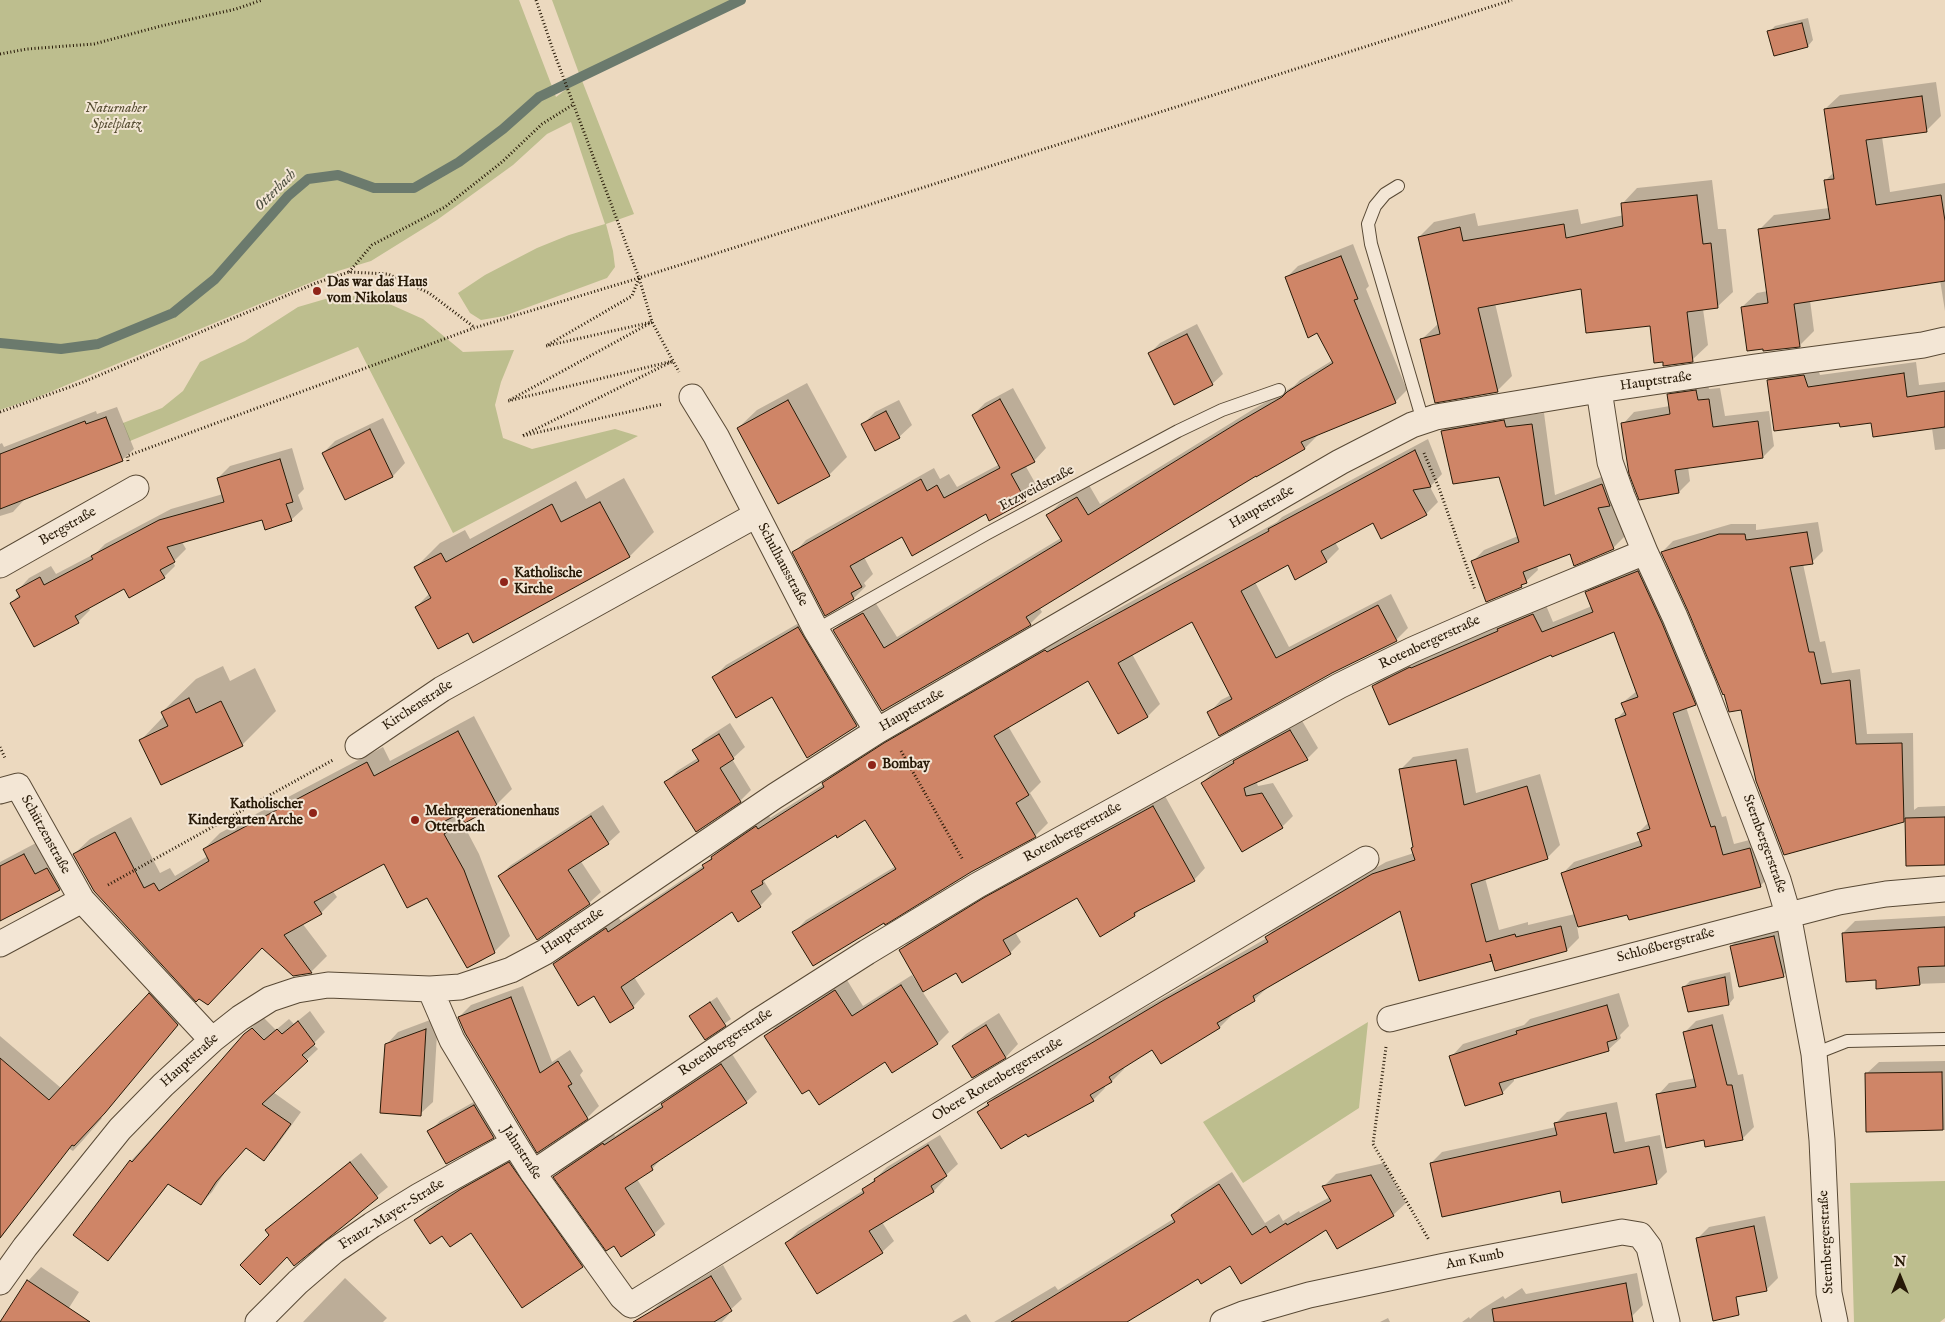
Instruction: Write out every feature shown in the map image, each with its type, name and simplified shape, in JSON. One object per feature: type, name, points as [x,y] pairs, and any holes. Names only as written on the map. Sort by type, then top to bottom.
[{"type":"street","name":"Hauptstraße","points":[[0,1282],[25,1247],[120,1129],[163,1085],[212,1040],[240,1018],[270,999],[297,990],[328,985],[430,989],[460,986],[504,973],[545,952],[775,796],[882,728],[1340,462],[1418,423],[1436,417],[1599,390],[1923,345],[1945,340]]},
{"type":"street","name":"Sternbergerstraße","points":[[1599,390],[1610,462],[1645,552],[1703,684],[1778,880],[1788,914],[1814,1054],[1822,1140],[1829,1293],[1835,1322]]},
{"type":"street","name":"Schulhausstraße","points":[[692,397],[716,436],[816,630],[882,728]]},
{"type":"street","name":"Bergstraße","points":[[0,565],[136,488]]},
{"type":"street","name":"Kirchenstraße","points":[[358,746],[442,689],[756,515]]},
{"type":"street","name":"Rotenbergerstraße","points":[[533,1173],[754,1024],[867,952],[978,885],[1338,686],[1412,650],[1485,618],[1645,552]]},
{"type":"street","name":"Schützenstraße","points":[[0,791],[18,786],[82,900]]},
{"type":"street","name":"Obere Rotenbergerstraße","points":[[632,1305],[994,1082],[1366,859]]},
{"type":"street","name":"Schloßbergstraße","points":[[1390,1019],[1788,914],[1886,894],[1945,889]]},
{"type":"street","points":[[0,944],[82,900],[212,1040]]},
{"type":"street","name":"Jahnstraße","points":[[430,989],[452,1040],[533,1173],[622,1297],[632,1305]]},
{"type":"street","name":"Franz-Mayer-Straße","points":[[258,1322],[298,1282],[334,1251],[411,1201],[514,1143]]},
{"type":"street","name":"Am Kumb","points":[[1223,1322],[1242,1314],[1309,1296],[1444,1266],[1622,1232],[1640,1235],[1649,1247],[1667,1322]]},
{"type":"lane","points":[[1398,186],[1385,194],[1375,206],[1368,224],[1418,423]]},
{"type":"lane","name":"Etzweidstraße","points":[[816,630],[986,534],[1178,431],[1222,410],[1279,390]]},
{"type":"lane","points":[[1814,1054],[1848,1041],[1945,1039]]},
{"type":"path","points":[[0,54],[27,49],[94,44],[236,9],[262,0]]},
{"type":"path","points":[[536,0],[639,278],[652,322],[673,361],[692,397],[522,436],[673,361]]},
{"type":"path","points":[[136,488],[127,456],[474,328],[639,278],[1512,0]]},
{"type":"path","points":[[349,272],[372,245],[445,207],[502,162],[542,124],[574,104]]},
{"type":"path","points":[[0,412],[81,383],[316,283],[349,272],[388,274],[429,293],[474,328]]},
{"type":"path","points":[[639,278],[632,296],[546,346],[652,322]]},
{"type":"path","points":[[652,322],[508,401],[673,361]]},
{"type":"path","points":[[1418,423],[1485,618]]},
{"type":"path","points":[[882,728],[978,885]]},
{"type":"path","points":[[82,900],[358,746]]},
{"type":"path","points":[[1390,1019],[1373,1144],[1444,1266]]},
{"type":"green space","name":"Naturnaher Spielplatz","points":[[0,0],[519,0],[556,97],[581,78],[634,214],[606,224],[615,267],[607,278],[504,316],[481,320],[470,313],[458,293],[485,275],[537,248],[569,235],[605,224],[571,122],[547,134],[513,165],[437,220],[371,261],[338,271],[38,397],[0,410]]},
{"type":"green space","points":[[552,0],[734,0],[580,76]]},
{"type":"green space","points":[[339,295],[376,298],[423,319],[463,352],[514,350],[501,382],[495,405],[503,438],[532,449],[615,429],[638,436],[453,533],[358,347],[130,441],[123,423],[162,408],[183,391],[200,362],[245,341],[298,307]]},
{"type":"green space","points":[[1368,1022],[1359,1108],[1243,1183],[1203,1122]]},
{"type":"green space","points":[[1945,1181],[1945,1318],[1940,1322],[1854,1322],[1850,1183]]},
{"type":"building","points":[[1802,23],[1808,47],[1774,56],[1767,31]]},
{"type":"building","points":[[1922,96],[1927,132],[1866,140],[1876,205],[1941,195],[1945,221],[1945,281],[1794,304],[1800,347],[1747,351],[1741,307],[1768,303],[1758,229],[1830,219],[1824,180],[1834,179],[1824,109]]},
{"type":"building","points":[[1697,195],[1703,244],[1711,243],[1718,308],[1687,312],[1693,362],[1663,366],[1663,362],[1654,363],[1650,326],[1586,333],[1581,289],[1478,308],[1498,392],[1435,403],[1420,339],[1440,334],[1418,237],[1460,227],[1463,241],[1564,224],[1566,238],[1623,226],[1621,203]]},
{"type":"building","points":[[1341,256],[1358,299],[1354,300],[1396,403],[1301,442],[1305,449],[1256,476],[1026,617],[1031,625],[882,711],[833,630],[863,613],[884,648],[1062,541],[1046,515],[1077,497],[1088,515],[1282,397],[1333,363],[1317,333],[1308,338],[1285,277]]},
{"type":"building","points":[[1187,334],[1213,385],[1174,405],[1148,353]]},
{"type":"building","points":[[1904,373],[1907,397],[1945,391],[1945,427],[1873,437],[1871,423],[1840,427],[1839,423],[1774,431],[1767,380],[1804,375],[1808,387]]},
{"type":"building","points":[[1696,390],[1698,400],[1709,399],[1713,427],[1758,421],[1763,458],[1675,470],[1679,493],[1639,500],[1629,474],[1621,423],[1670,414],[1667,394]]},
{"type":"building","points":[[1000,399],[1035,462],[1011,474],[1026,501],[989,521],[986,514],[912,556],[902,537],[850,566],[862,587],[851,593],[854,599],[825,616],[792,552],[921,479],[927,491],[937,485],[944,498],[1000,468],[972,415]]},
{"type":"building","points":[[788,400],[830,476],[778,504],[737,428]]},
{"type":"building","points":[[886,411],[900,438],[875,451],[861,424]]},
{"type":"building","points":[[106,417],[123,461],[0,509],[0,454],[85,421],[86,424]]},
{"type":"building","points":[[1504,420],[1506,427],[1532,424],[1544,506],[1602,484],[1610,506],[1598,508],[1614,549],[1574,566],[1570,554],[1523,572],[1527,583],[1521,585],[1522,587],[1486,602],[1471,561],[1519,542],[1499,477],[1453,484],[1441,431]]},
{"type":"building","points":[[370,429],[393,477],[345,500],[322,453]]},
{"type":"building","points":[[1415,450],[1431,487],[1413,490],[1427,515],[1381,539],[1373,523],[1321,551],[1327,562],[1295,580],[1288,565],[1241,591],[1276,658],[1378,605],[1397,641],[1332,673],[1219,736],[1207,712],[1232,699],[1192,622],[1118,663],[1148,717],[1118,734],[1088,681],[994,736],[1029,795],[1016,803],[1036,837],[971,872],[885,925],[884,923],[813,966],[792,932],[896,869],[865,820],[837,838],[836,835],[762,881],[763,884],[751,891],[761,907],[738,922],[732,912],[621,987],[634,1008],[610,1023],[594,996],[578,1006],[553,964],[606,928],[608,932],[704,868],[702,865],[712,859],[711,857],[756,826],[758,829],[824,787],[822,783],[884,743],[1045,650],[1047,652]]},
{"type":"building","points":[[280,459],[293,502],[286,504],[292,521],[265,530],[262,520],[167,547],[175,562],[160,570],[165,578],[129,598],[124,589],[75,616],[79,623],[34,647],[10,603],[20,597],[16,590],[40,577],[44,585],[93,559],[91,556],[159,520],[224,502],[217,478]]},
{"type":"building","name":"Katholische Kirche","points":[[600,502],[630,557],[473,643],[468,633],[438,649],[415,607],[431,598],[414,567],[441,553],[446,562],[552,504],[561,522]]},
{"type":"building","points":[[1807,532],[1813,564],[1790,567],[1809,652],[1814,652],[1821,684],[1850,680],[1856,744],[1902,743],[1904,822],[1784,855],[1756,781],[1741,710],[1729,712],[1724,694],[1661,552],[1719,534],[1745,534],[1746,540]]},
{"type":"building","points":[[1638,571],[1696,705],[1673,713],[1711,827],[1715,826],[1723,855],[1750,848],[1761,887],[1629,920],[1627,915],[1578,927],[1561,873],[1642,846],[1637,833],[1650,829],[1615,719],[1626,715],[1621,703],[1638,697],[1614,632],[1552,657],[1551,655],[1389,725],[1372,686],[1410,667],[1498,631],[1497,629],[1533,614],[1542,632],[1593,612],[1585,592]]},
{"type":"building","points":[[798,627],[857,726],[807,758],[772,697],[736,718],[712,677]]},
{"type":"building","points":[[189,698],[196,713],[221,701],[243,746],[161,785],[139,740],[168,726],[161,712]]},
{"type":"building","points":[[1290,730],[1308,760],[1244,788],[1246,796],[1262,793],[1283,828],[1242,852],[1201,783],[1234,763],[1233,761]]},
{"type":"building","points":[[458,731],[497,805],[465,823],[459,814],[445,821],[449,831],[444,834],[464,870],[495,953],[467,968],[427,898],[407,908],[384,864],[314,902],[322,914],[284,935],[312,973],[293,976],[262,948],[208,1005],[199,999],[196,1002],[94,891],[73,854],[115,832],[144,888],[154,883],[159,891],[209,861],[203,849],[367,762],[374,776]]},
{"type":"building","points":[[719,734],[734,759],[720,768],[741,802],[696,832],[664,782],[699,761],[692,750]]},
{"type":"building","points":[[1456,760],[1464,805],[1527,786],[1548,859],[1471,884],[1486,942],[1515,934],[1516,937],[1561,926],[1567,951],[1495,971],[1490,954],[1492,961],[1419,981],[1400,911],[1253,996],[1255,1001],[1217,1023],[1220,1028],[1161,1064],[1152,1050],[1109,1077],[1112,1082],[1090,1095],[1094,1101],[1028,1137],[1026,1134],[1001,1149],[977,1112],[989,1105],[987,1103],[1268,942],[1265,937],[1372,874],[1415,860],[1411,848],[1413,847],[1399,769]]},
{"type":"building","points":[[1153,806],[1195,881],[1134,913],[1135,916],[1100,937],[1077,898],[1003,940],[1011,954],[962,983],[956,973],[923,992],[899,950],[985,897]]},
{"type":"building","points":[[591,816],[609,844],[568,870],[590,904],[537,940],[498,876]]},
{"type":"building","points":[[1945,817],[1945,865],[1906,866],[1905,818]]},
{"type":"building","points":[[24,854],[35,874],[47,868],[60,890],[0,921],[0,866]]},
{"type":"building","points":[[1945,927],[1945,966],[1918,967],[1920,985],[1876,989],[1876,980],[1846,982],[1842,933]]},
{"type":"building","points":[[1774,936],[1784,977],[1739,987],[1730,946]]},
{"type":"building","points":[[1725,977],[1729,1005],[1688,1012],[1682,987]]},
{"type":"building","points":[[901,985],[938,1044],[892,1073],[885,1062],[819,1105],[809,1090],[802,1094],[764,1036],[835,990],[852,1016]]},
{"type":"building","points":[[149,993],[178,1025],[105,1113],[74,1146],[72,1145],[0,1238],[0,1058],[49,1100]]},
{"type":"building","points":[[511,997],[540,1073],[558,1061],[572,1084],[568,1086],[588,1119],[537,1153],[465,1033],[458,1017]]},
{"type":"building","points":[[710,1002],[726,1026],[705,1040],[689,1016]]},
{"type":"building","points":[[1607,1005],[1617,1039],[1607,1042],[1609,1051],[1499,1083],[1503,1094],[1465,1106],[1449,1056],[1517,1034],[1516,1031]]},
{"type":"building","points":[[298,1021],[315,1044],[302,1055],[308,1061],[262,1104],[291,1124],[264,1161],[246,1148],[216,1182],[201,1205],[168,1184],[108,1261],[73,1235],[130,1160],[132,1162],[244,1034],[252,1028],[264,1040],[277,1029],[282,1034]]},
{"type":"building","points":[[986,1025],[1006,1058],[972,1078],[952,1046]]},
{"type":"building","points":[[1712,1025],[1727,1085],[1732,1085],[1743,1140],[1705,1147],[1704,1140],[1666,1148],[1656,1094],[1696,1087],[1683,1032]]},
{"type":"building","points":[[426,1029],[421,1116],[380,1113],[385,1044]]},
{"type":"building","points":[[721,1064],[747,1103],[651,1166],[653,1170],[625,1188],[655,1235],[621,1257],[614,1246],[606,1251],[553,1177],[603,1143],[604,1145],[663,1107],[661,1104]]},
{"type":"building","points":[[1942,1072],[1943,1130],[1866,1132],[1865,1073]]},
{"type":"building","points":[[474,1105],[494,1138],[446,1164],[427,1131]]},
{"type":"building","points":[[1606,1113],[1614,1153],[1649,1146],[1657,1184],[1562,1203],[1560,1191],[1442,1217],[1430,1163],[1557,1135],[1554,1123]]},
{"type":"building","points":[[928,1145],[947,1176],[931,1186],[934,1192],[869,1231],[883,1253],[817,1294],[785,1243],[864,1193],[862,1189],[875,1181],[874,1179]]},
{"type":"building","points":[[350,1162],[378,1198],[294,1266],[287,1257],[260,1285],[240,1265],[269,1235],[265,1230]]},
{"type":"building","points":[[509,1162],[583,1267],[522,1308],[471,1233],[450,1247],[442,1236],[430,1244],[414,1220],[461,1189]]},
{"type":"building","points":[[1371,1175],[1394,1216],[1337,1249],[1326,1230],[1241,1284],[1230,1266],[1201,1284],[1198,1279],[1127,1322],[1011,1322],[1175,1222],[1171,1215],[1219,1184],[1252,1235],[1266,1226],[1270,1233],[1331,1201],[1322,1186]]},
{"type":"building","points":[[1754,1226],[1767,1291],[1736,1297],[1739,1315],[1713,1321],[1696,1238]]},
{"type":"building","points":[[711,1276],[732,1311],[714,1322],[633,1322]]},
{"type":"building","points":[[27,1280],[90,1322],[0,1322]]},
{"type":"building","points":[[1626,1283],[1633,1322],[1494,1322],[1492,1309]]},
{"type":"waterway","name":"Otterbach","points":[[0,343],[61,349],[98,344],[173,313],[215,279],[288,196],[308,179],[338,175],[374,188],[414,188],[459,162],[503,129],[539,97],[741,0]]},
{"type":"place","name":"Das war das Haus vom Nikolaus","points":[[317,291]]},
{"type":"place","name":"Katholische Kirche","points":[[504,582]]},
{"type":"place","name":"Bombay","points":[[872,765]]},
{"type":"place","name":"Katholischer Kindergarten Arche","points":[[313,813]]},
{"type":"place","name":"Mehrgenerationenhaus Otterbach","points":[[415,820]]}]
